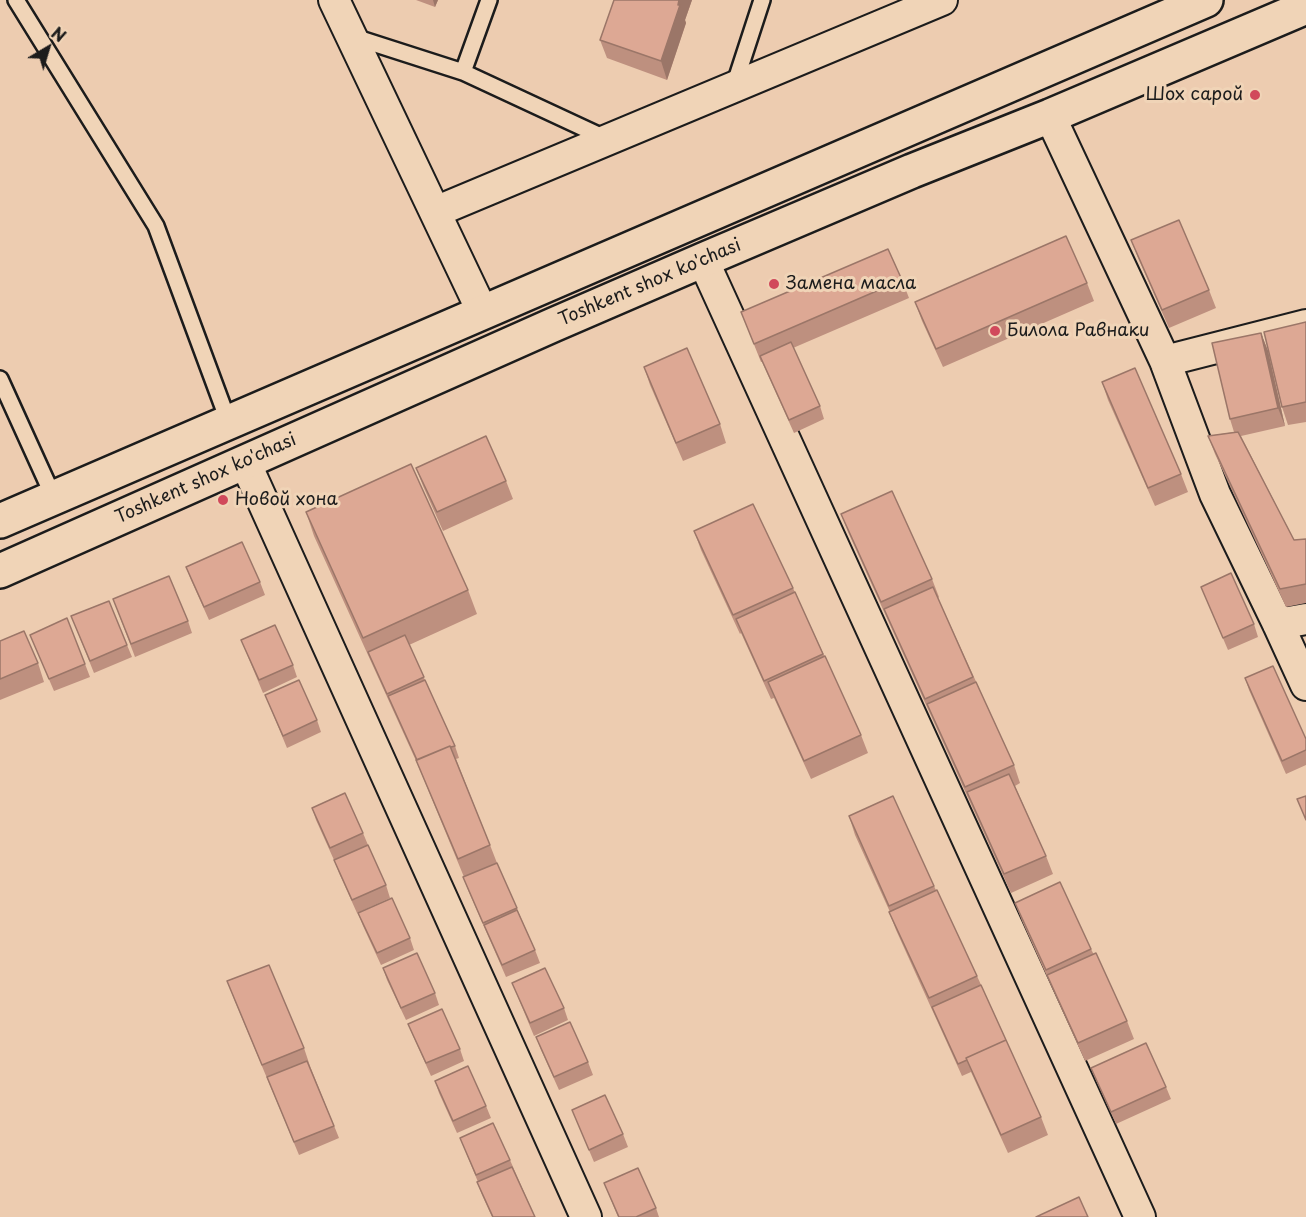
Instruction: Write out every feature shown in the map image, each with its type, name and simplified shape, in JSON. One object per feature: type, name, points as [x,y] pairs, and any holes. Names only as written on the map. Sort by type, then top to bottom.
[{"type":"main road","points":[[0,521],[1206,0]]},
{"type":"main road","name":"Toshkent shox ko'chasi","points":[[0,571],[703,260],[1306,8]]},
{"type":"main road","points":[[886,138],[903,175]]},
{"type":"street","points":[[334,0],[483,313]]},
{"type":"street","points":[[435,212],[942,0]]},
{"type":"street","points":[[1050,116],[1165,361],[1215,494],[1292,622],[1306,685]]},
{"type":"street","points":[[703,260],[1140,1217]]},
{"type":"street","points":[[1165,361],[1306,325]]},
{"type":"street","points":[[245,462],[586,1217]]},
{"type":"lane","points":[[16,0],[156,226],[229,423]]},
{"type":"lane","points":[[463,72],[489,0]]},
{"type":"lane","points":[[734,87],[762,0]]},
{"type":"lane","points":[[351,36],[463,72],[608,140]]},
{"type":"lane","points":[[0,379],[54,498]]},
{"type":"building","points":[[614,0],[679,0],[678,5],[680,5],[661,61],[600,40]]},
{"type":"building","points":[[1179,220],[1209,290],[1162,310],[1131,240]]},
{"type":"building","points":[[1066,236],[1087,283],[936,349],[915,302]]},
{"type":"building","points":[[888,249],[902,280],[754,344],[741,312]]},
{"type":"building","points":[[1306,322],[1306,402],[1282,407],[1264,332]]},
{"type":"building","points":[[1261,333],[1278,408],[1230,419],[1212,343]]},
{"type":"building","points":[[791,342],[820,406],[789,420],[760,356]]},
{"type":"building","points":[[687,348],[720,424],[676,443],[644,367]]},
{"type":"building","points":[[1135,368],[1181,474],[1148,488],[1102,382]]},
{"type":"building","points":[[1238,432],[1294,540],[1306,539],[1306,584],[1280,589],[1208,436]]},
{"type":"building","points":[[486,436],[506,481],[437,512],[416,468]]},
{"type":"building","points":[[411,464],[468,590],[363,638],[306,512]]},
{"type":"building","points":[[892,491],[932,579],[881,602],[841,514]]},
{"type":"building","points":[[753,504],[793,588],[733,615],[694,531]]},
{"type":"building","points":[[242,542],[260,582],[204,607],[186,567]]},
{"type":"building","points":[[1231,573],[1254,624],[1223,638],[1201,587]]},
{"type":"building","points":[[169,576],[188,621],[131,644],[113,599]]},
{"type":"building","points":[[933,587],[973,677],[925,699],[884,609]]},
{"type":"building","points":[[795,592],[823,654],[764,681],[736,619]]},
{"type":"building","points":[[109,601],[127,645],[90,661],[71,616]]},
{"type":"building","points":[[67,618],[85,664],[49,679],[30,635]]},
{"type":"building","points":[[275,625],[293,665],[259,680],[241,640]]},
{"type":"building","points":[[24,631],[38,663],[0,679],[0,641]]},
{"type":"building","points":[[405,635],[424,677],[387,694],[368,652]]},
{"type":"building","points":[[825,656],[861,735],[804,761],[768,682]]},
{"type":"building","points":[[1273,666],[1306,739],[1306,750],[1282,761],[1245,678]]},
{"type":"building","points":[[299,680],[317,720],[283,736],[265,695]]},
{"type":"building","points":[[425,680],[455,746],[417,760],[388,696]]},
{"type":"building","points":[[976,682],[1014,765],[965,787],[927,704]]},
{"type":"building","points":[[450,746],[490,845],[458,859],[416,760]]},
{"type":"building","points":[[1009,774],[1046,856],[1004,874],[967,792]]},
{"type":"building","points":[[345,793],[363,833],[330,848],[312,808]]},
{"type":"building","points":[[893,796],[934,886],[889,906],[849,816]]},
{"type":"building","points":[[1306,796],[1306,820],[1297,799]]},
{"type":"building","points":[[368,845],[386,885],[352,900],[334,860]]},
{"type":"building","points":[[497,863],[517,908],[483,923],[463,877]]},
{"type":"building","points":[[1060,882],[1091,949],[1046,970],[1015,903]]},
{"type":"building","points":[[937,890],[977,976],[929,998],[889,912]]},
{"type":"building","points":[[392,898],[410,938],[377,953],[358,913]]},
{"type":"building","points":[[517,910],[535,950],[502,965],[484,925]]},
{"type":"building","points":[[417,953],[435,993],[401,1008],[383,968]]},
{"type":"building","points":[[1096,953],[1127,1021],[1078,1043],[1047,975]]},
{"type":"building","points":[[269,965],[304,1048],[262,1065],[227,981]]},
{"type":"building","points":[[545,968],[564,1008],[530,1023],[512,983]]},
{"type":"building","points":[[981,985],[1006,1040],[958,1064],[932,1007]]},
{"type":"building","points":[[442,1009],[460,1049],[426,1063],[408,1024]]},
{"type":"building","points":[[570,1022],[588,1062],[554,1077],[536,1037]]},
{"type":"building","points":[[1006,1040],[1041,1117],[1001,1135],[966,1058]]},
{"type":"building","points":[[1146,1043],[1166,1087],[1111,1112],[1091,1068]]},
{"type":"building","points":[[307,1061],[334,1126],[294,1142],[267,1077]]},
{"type":"building","points":[[468,1066],[486,1106],[453,1121],[435,1081]]},
{"type":"building","points":[[605,1095],[623,1134],[589,1150],[572,1110]]},
{"type":"building","points":[[493,1123],[510,1160],[476,1175],[460,1138]]},
{"type":"building","points":[[512,1167],[535,1217],[493,1217],[477,1182]]},
{"type":"building","points":[[638,1168],[656,1208],[636,1217],[619,1217],[604,1183]]},
{"type":"building","points":[[1079,1197],[1088,1217],[1036,1217]]},
{"type":"place","name":"Шох сарой","points":[[1255,95]]},
{"type":"place","name":"Замена масла","points":[[774,284]]},
{"type":"place","name":"Билола Равнаки","points":[[995,331]]},
{"type":"place","name":"Новой хона","points":[[223,500]]}]
